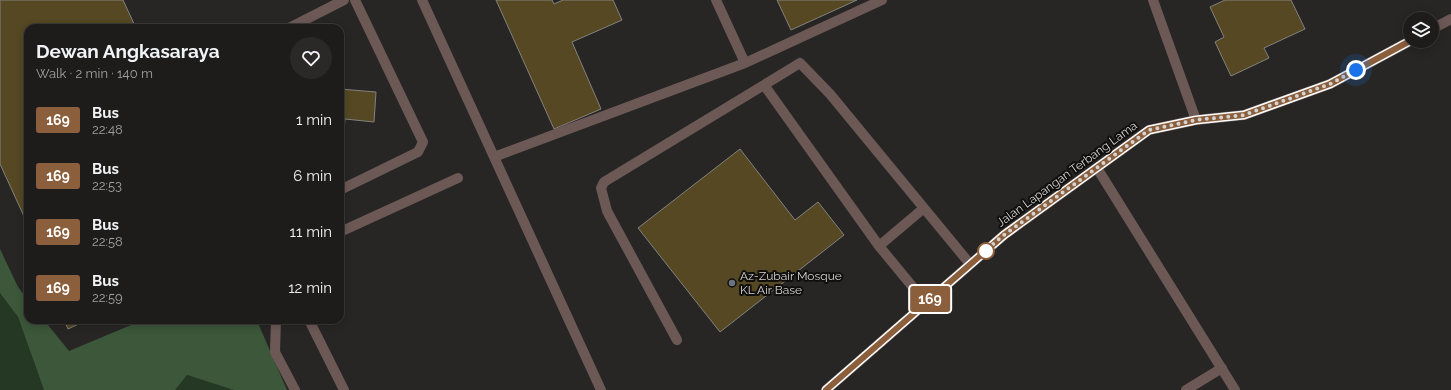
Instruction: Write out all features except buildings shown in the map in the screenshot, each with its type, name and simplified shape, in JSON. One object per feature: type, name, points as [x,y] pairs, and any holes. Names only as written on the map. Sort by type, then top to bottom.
[{"type":"street","points":[[298,24],[344,0]]},
{"type":"street","points":[[344,188],[418,152],[422,142],[355,0]]},
{"type":"street","points":[[422,0],[601,390]]},
{"type":"street","points":[[716,0],[745,63]]},
{"type":"street","points":[[494,157],[745,63],[882,0]]},
{"type":"street","points":[[1153,0],[1196,120]]},
{"type":"street","points":[[1439,25],[1451,19]]},
{"type":"street","name":"Jalan Lapangan Terbang Lama","points":[[826,390],[1004,235],[1149,130],[1196,120],[1244,115],[1330,84],[1403,45]]},
{"type":"street","points":[[677,340],[607,211],[601,188],[604,182],[800,63],[830,94],[970,264]]},
{"type":"street","points":[[764,85],[879,246],[926,303]]},
{"type":"street","points":[[1097,168],[1235,390]]},
{"type":"street","points":[[344,230],[458,178]]},
{"type":"street","points":[[879,246],[924,208]]},
{"type":"street","points":[[276,324],[275,352],[295,390]]},
{"type":"street","points":[[310,324],[344,390]]},
{"type":"street","points":[[1186,390],[1222,368]]},
{"type":"green space","points":[[0,249],[18,287],[24,295],[24,324],[47,324],[69,351],[133,324],[258,324],[287,390],[234,390],[187,375],[175,390],[44,390],[18,317],[0,293]]},
{"type":"green space","points":[[0,293],[18,317],[44,390],[0,390]]},
{"type":"green space","points":[[186,375],[233,389],[234,390],[175,390]]},
{"type":"bus line","name":"169","points":[[826,390],[1004,235],[1149,130],[1196,120],[1244,115],[1330,84],[1403,45]]},
{"type":"place","name":"Az-Zubair Mosque KL Air Base","points":[[732,283]]},
{"type":"route","points":[[986,251],[981,254],[1004,235],[1149,130],[1196,120],[1244,115],[1330,84],[1356,70]]}]
